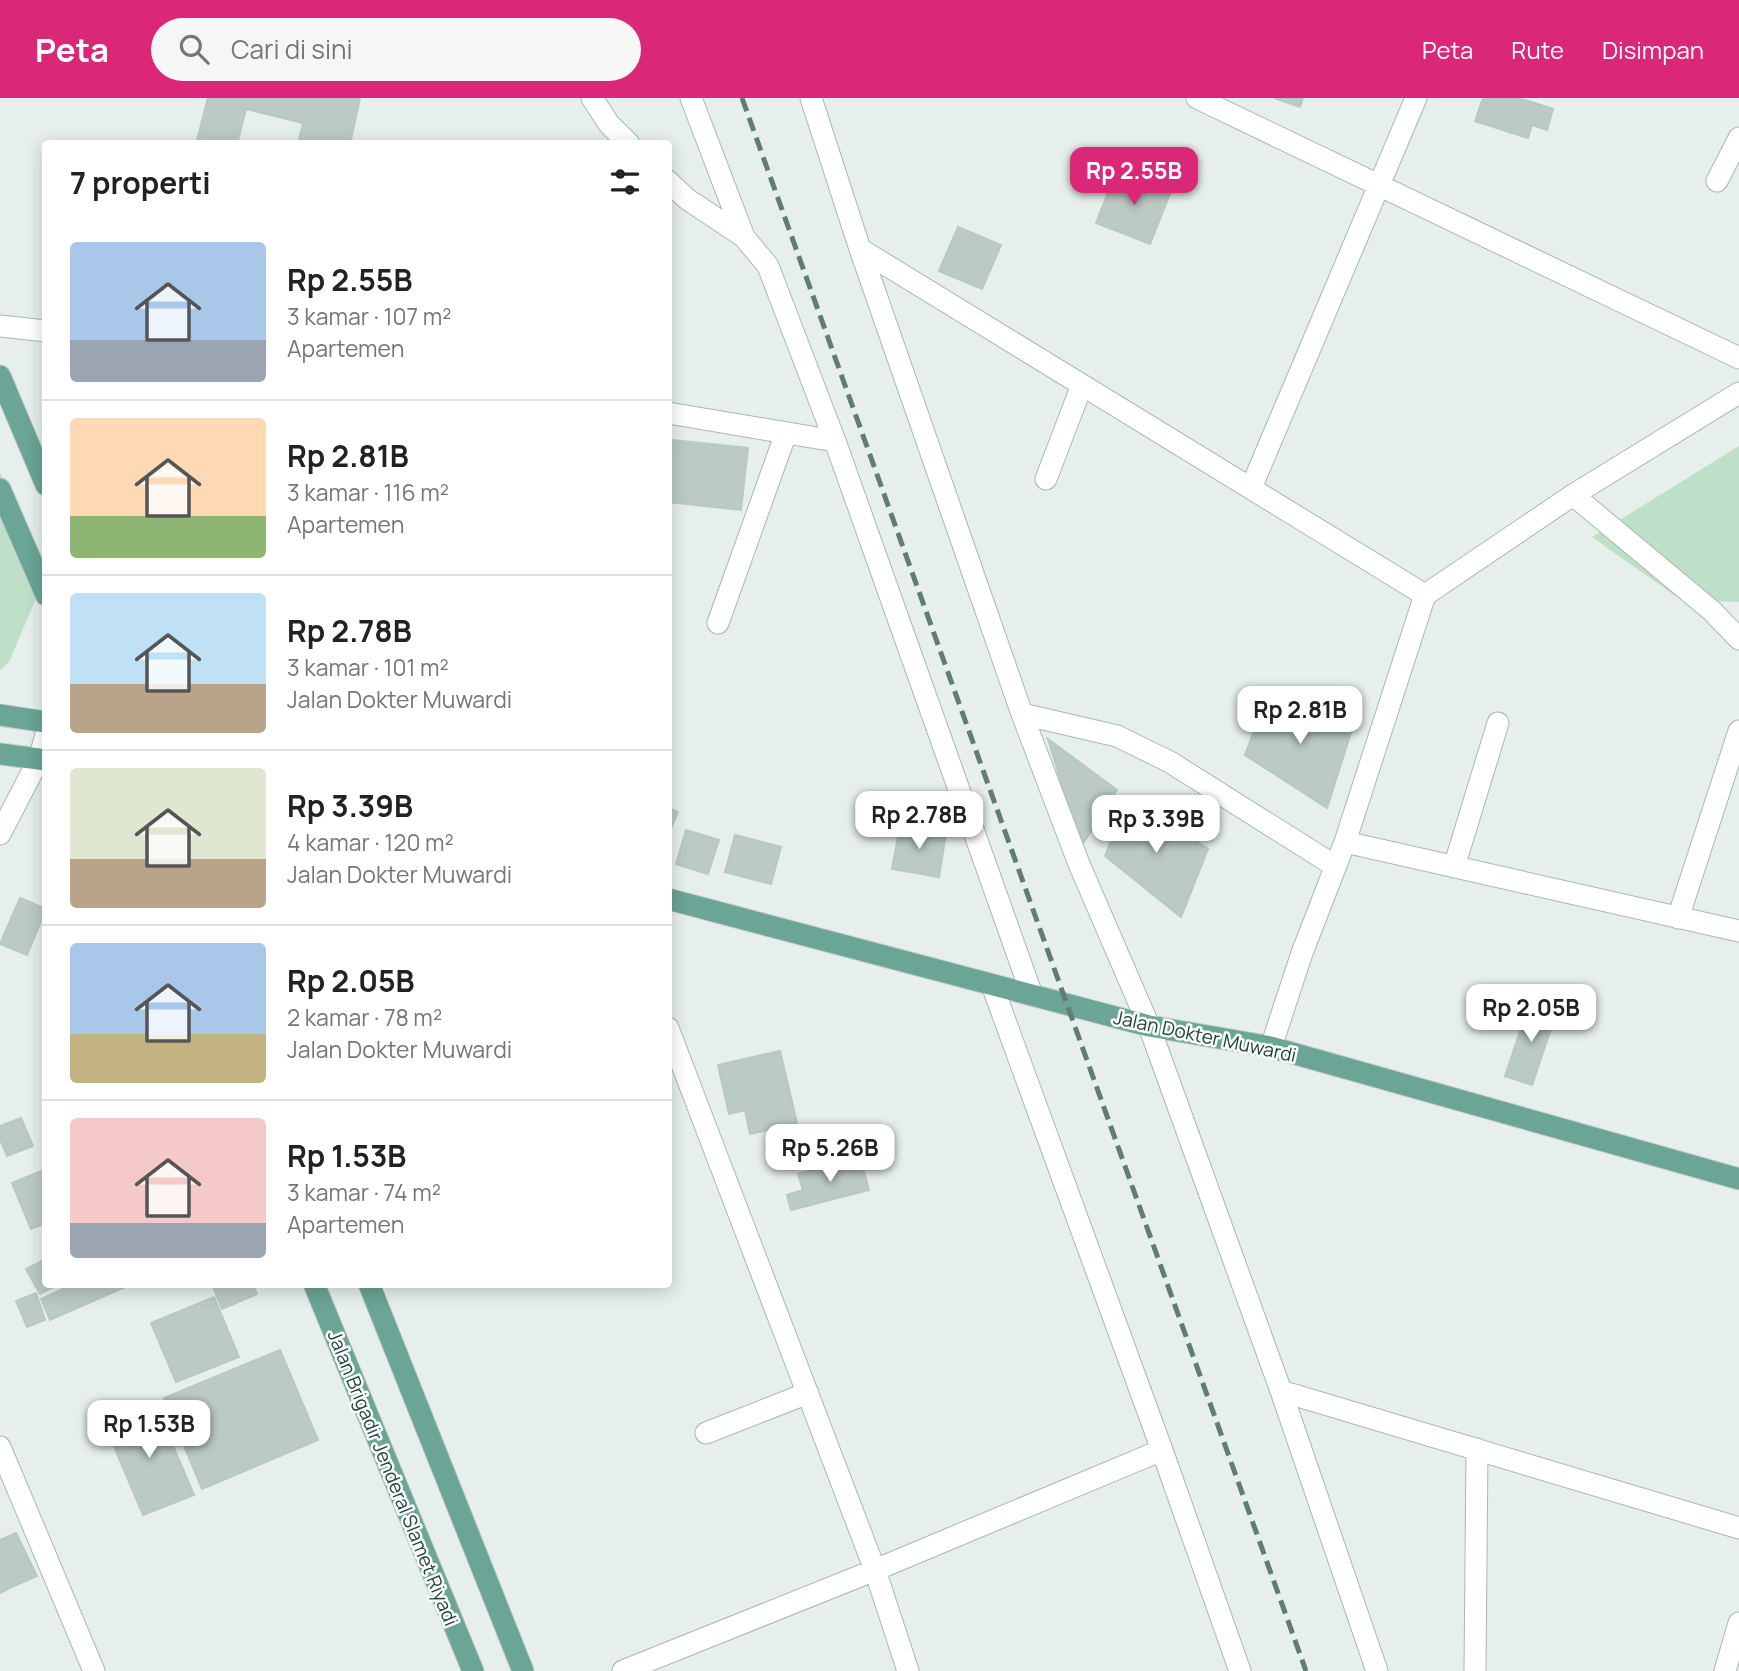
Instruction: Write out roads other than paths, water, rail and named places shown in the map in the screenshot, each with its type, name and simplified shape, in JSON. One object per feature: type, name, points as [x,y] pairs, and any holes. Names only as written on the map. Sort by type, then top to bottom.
[{"type":"main road","points":[[0,376],[42,476]]},
{"type":"main road","points":[[0,489],[42,586]]},
{"type":"main road","points":[[0,715],[42,721]]},
{"type":"main road","points":[[0,754],[42,760]]},
{"type":"main road","name":"Jalan Dokter Muwardi","points":[[672,900],[1150,1026],[1271,1047],[1739,1179]]},
{"type":"main road","name":"Jalan Brigadir Jenderal Slamet Riyadi","points":[[316,1288],[473,1671]]},
{"type":"main road","points":[[371,1288],[523,1671]]},
{"type":"street","points":[[592,98],[609,124],[625,140]]},
{"type":"street","points":[[691,98],[744,237]]},
{"type":"street","points":[[811,98],[860,249],[1022,714],[1079,864],[1150,1026],[1281,1391],[1377,1671]]},
{"type":"street","points":[[1197,98],[1739,358]]},
{"type":"street","points":[[1251,488],[1416,98]]},
{"type":"street","points":[[1717,181],[1739,138]]},
{"type":"street","points":[[672,185],[687,199],[744,237],[768,266],[835,442],[1032,995]]},
{"type":"street","points":[[860,249],[1425,595]]},
{"type":"street","points":[[0,326],[42,331]]},
{"type":"street","points":[[1046,479],[1082,385]]},
{"type":"street","points":[[1271,1047],[1345,842],[1425,595],[1573,495],[1739,393]]},
{"type":"street","points":[[672,414],[835,442]]},
{"type":"street","points":[[718,623],[786,433]]},
{"type":"street","points":[[1573,495],[1712,611],[1739,639]]},
{"type":"street","points":[[1022,714],[1117,736],[1170,762],[1335,866]]},
{"type":"street","points":[[1454,867],[1498,723]]},
{"type":"street","points":[[1678,918],[1739,731]]},
{"type":"street","points":[[0,834],[42,760]]},
{"type":"street","points":[[1345,842],[1739,931]]},
{"type":"street","points":[[992,985],[1240,1671]]},
{"type":"street","points":[[672,1039],[875,1570],[908,1671]]},
{"type":"street","points":[[1281,1391],[1739,1528]]},
{"type":"street","points":[[706,1433],[807,1393]]},
{"type":"street","points":[[0,1447],[94,1671]]},
{"type":"street","points":[[1475,1671],[1478,1449]]},
{"type":"street","points":[[623,1671],[875,1570],[1162,1450]]},
{"type":"street","points":[[1726,1671],[1739,1623]]},
{"type":"railway","points":[[742,98],[1306,1671]]}]
